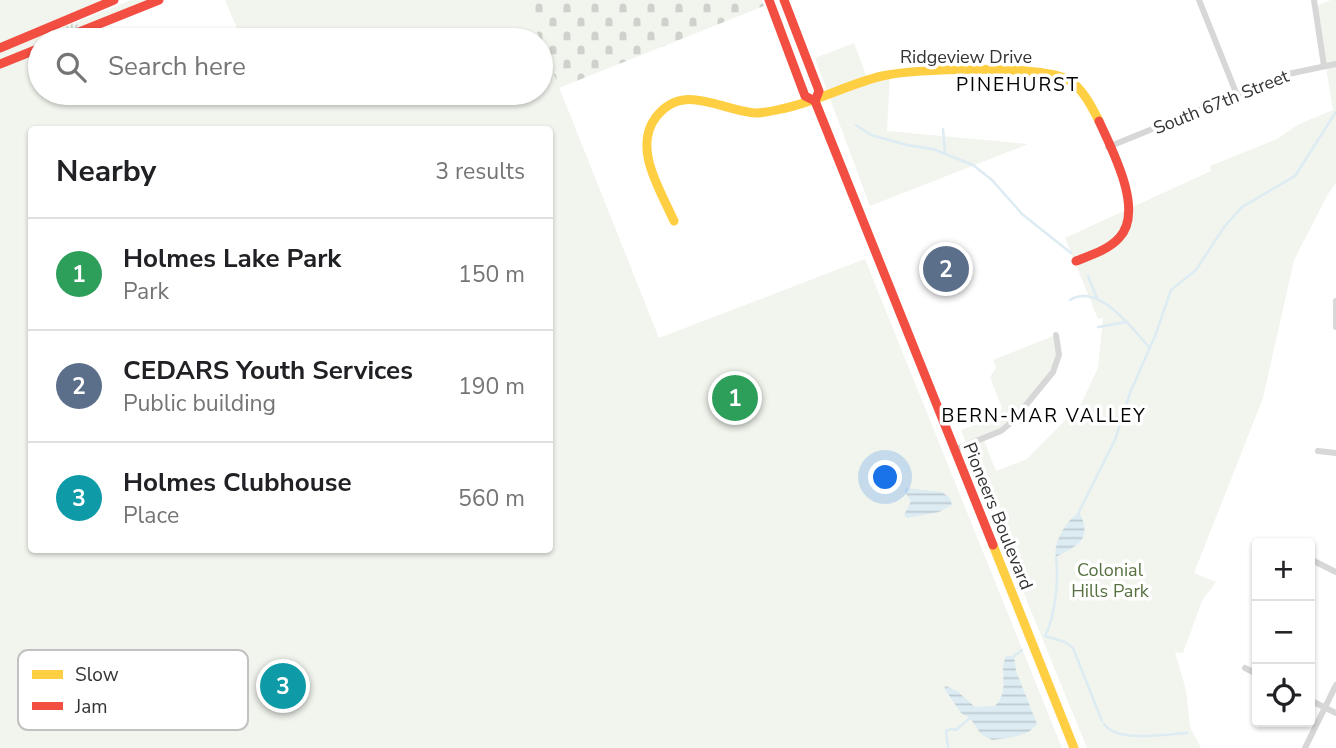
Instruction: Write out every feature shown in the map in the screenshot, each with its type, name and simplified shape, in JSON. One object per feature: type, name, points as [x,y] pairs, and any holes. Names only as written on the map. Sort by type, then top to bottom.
[{"type":"main road","points":[[48,28],[114,0]]},
{"type":"main road","points":[[89,28],[159,0]]},
{"type":"main road","name":"Pioneers Boulevard","points":[[769,0],[805,96],[815,101],[1074,748]]},
{"type":"main road","name":"Pioneers Boulevard","points":[[784,0],[819,92],[815,101]]},
{"type":"main road","points":[[0,48],[28,36]]},
{"type":"main road","points":[[0,64],[28,53]]},
{"type":"main road","name":"Ridgeview Drive","points":[[674,221],[647,150],[648,131],[652,122],[664,108],[679,100],[698,98],[755,113],[815,101],[892,73],[1048,73],[1066,78],[1082,90],[1091,105],[1128,196],[1128,224],[1114,244],[1076,261]]},
{"type":"street","points":[[1199,0],[1237,95]]},
{"type":"street","points":[[1314,0],[1324,66]]},
{"type":"street","name":"South 67th Street","points":[[1108,147],[1288,74],[1336,64]]},
{"type":"street","points":[[1336,301],[1336,327]]},
{"type":"street","points":[[954,450],[1001,430],[1013,421],[1053,372],[1059,355],[1056,335]]},
{"type":"street","points":[[1318,451],[1336,453]]},
{"type":"street","points":[[1315,562],[1336,572]]},
{"type":"street","points":[[1245,668],[1252,672]]},
{"type":"street","points":[[1305,748],[1336,685]]},
{"type":"street","points":[[1315,703],[1336,713]]},
{"type":"green space","points":[[0,0],[114,0],[58,23],[60,28],[28,28],[28,105],[553,105],[553,72],[659,338],[865,259],[1062,748],[0,748]]},
{"type":"green space","points":[[131,0],[148,0],[78,28],[62,28]]},
{"type":"green space","points":[[225,0],[524,0],[535,28],[237,28]]},
{"type":"green space","points":[[524,0],[762,0],[764,6],[559,88],[553,73],[553,28],[535,28]]},
{"type":"green space","name":"Colonial Hills Park","points":[[1336,0],[1336,183],[1294,260],[1263,398],[1194,573],[1216,582],[1202,601],[1183,653],[1175,652],[1186,690],[1190,727],[1201,748],[1087,748],[1004,545],[1006,544],[961,430],[998,417],[1002,408],[990,377],[996,368],[993,360],[1056,335],[1057,361],[1013,421],[983,438],[996,471],[1027,459],[1081,404],[1098,368],[1103,318],[1098,319],[1065,238],[1211,171],[1210,166],[1277,139],[1299,124],[1333,110],[1316,6]]},
{"type":"green space","points":[[854,43],[868,80],[890,73],[887,131],[1028,144],[870,206],[815,58]]},
{"type":"shaded area","points":[[905,488],[942,492],[950,498],[952,505],[939,512],[907,518],[904,515],[911,501]]},
{"type":"shaded area","points":[[1079,512],[1085,529],[1084,536],[1076,545],[1056,557],[1062,532]]},
{"type":"shaded area","points":[[1006,656],[1014,656],[1016,671],[1037,724],[1023,734],[992,740],[981,734],[970,718],[961,713],[944,688],[946,686],[957,691],[975,707],[995,706],[1002,693]]},
{"type":"waterway","points":[[1079,512],[1115,440],[1130,393],[1155,336],[1171,290],[1196,270],[1224,227],[1242,207],[1295,176],[1336,112]]},
{"type":"waterway","points":[[856,125],[871,135],[933,149],[973,165],[992,180],[1022,214],[1071,253]]},
{"type":"waterway","points":[[943,129],[945,153]]},
{"type":"waterway","points":[[1088,276],[1097,298]]},
{"type":"waterway","points":[[1070,300],[1081,296],[1103,302],[1150,348]]},
{"type":"waterway","points":[[1098,327],[1126,322]]},
{"type":"waterway","points":[[1056,557],[1055,598],[1045,636],[1065,642],[1073,648],[1102,721]]},
{"type":"waterway","points":[[1014,656],[1022,650]]},
{"type":"waterway","points":[[948,748],[946,731],[956,730],[970,718]]},
{"type":"waterway","points":[[1104,724],[1119,734],[1154,736],[1187,733]]},
{"type":"traffic: slow","points":[[674,221],[651,169],[647,142],[649,129],[656,117],[667,106],[678,101],[691,99],[762,113],[807,102],[898,73],[1004,70],[1067,79],[1082,92],[1099,121]]},
{"type":"traffic: slow","points":[[993,545],[1074,748]]},
{"type":"traffic: jam","points":[[48,28],[114,0]]},
{"type":"traffic: jam","points":[[89,28],[159,0]]},
{"type":"traffic: jam","points":[[769,0],[805,96],[815,101],[993,545]]},
{"type":"traffic: jam","points":[[784,0],[819,91],[815,101]]},
{"type":"traffic: jam","points":[[0,48],[28,36]]},
{"type":"traffic: jam","points":[[0,64],[28,53]]},
{"type":"traffic: jam","points":[[1076,261],[1115,242],[1126,226],[1129,212],[1124,180],[1099,121]]},
{"type":"place","name":"CEDARS Youth Services","points":[[946,269]]},
{"type":"place","name":"Holmes Lake Park","points":[[735,398]]},
{"type":"place","name":"Holmes Clubhouse","points":[[283,686]]},
{"type":"district","name":"PINEHURST","points":[[1018,84]]},
{"type":"district","name":"BERN-MAR VALLEY","points":[[1044,415]]}]
